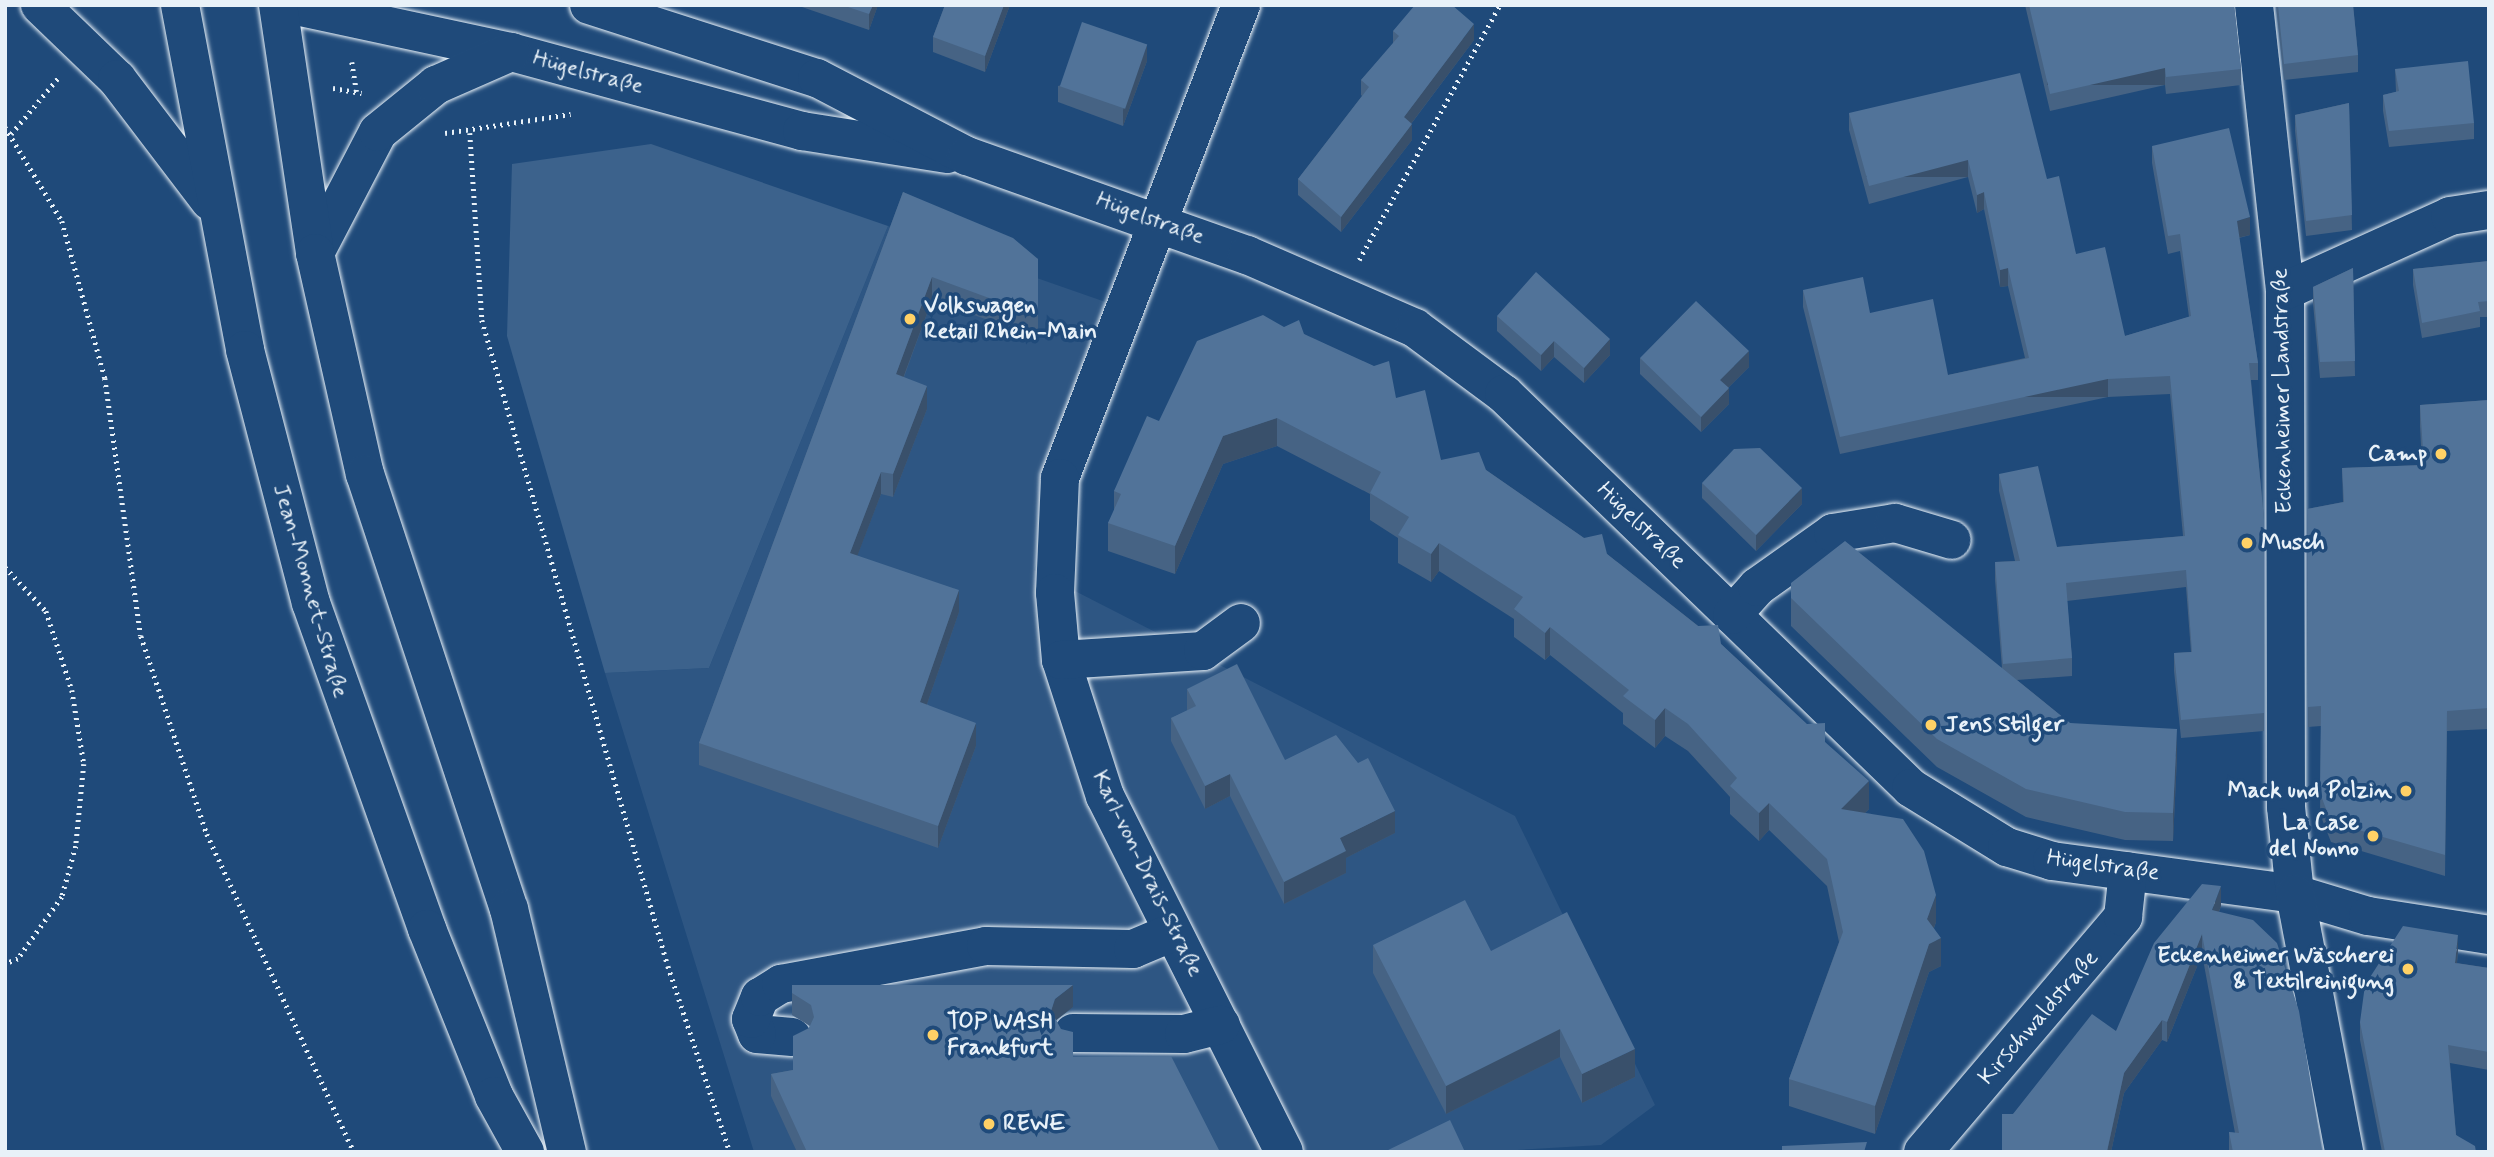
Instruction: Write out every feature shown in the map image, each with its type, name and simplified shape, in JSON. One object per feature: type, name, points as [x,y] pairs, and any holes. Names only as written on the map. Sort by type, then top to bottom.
[{"type":"street","points":[[40,5],[117,79],[217,211]]},
{"type":"street","name":"Jean-Monnet-Straße","points":[[180,5],[217,211],[278,485],[341,695],[494,1096],[525,1152]]},
{"type":"street","points":[[278,5],[315,253],[373,500],[509,909],[567,1152]]},
{"type":"street","name":"Hügelstraße","points":[[291,5],[511,52],[802,131],[967,156]]},
{"type":"street","name":"Hügelstraße","points":[[589,5],[673,17],[817,78],[967,156],[1158,222],[1342,292],[1415,328],[1470,366],[1911,788],[1966,826],[2052,861],[2295,894],[2368,916],[2489,935]]},
{"type":"street","name":"Karl-von-Drais-Straße","points":[[1241,5],[1060,478],[1055,593],[1060,660],[1105,796],[1284,1152]]},
{"type":"street","name":"Eckenheimer Landstraße","points":[[2254,5],[2285,291],[2286,807],[2295,894],[2344,1152]]},
{"type":"street","points":[[315,253],[378,132],[436,85],[511,52]]},
{"type":"street","points":[[2285,291],[2450,216],[2489,210]]},
{"type":"street","points":[[1732,615],[1757,587],[1833,533],[1895,523],[1952,540]]},
{"type":"street","points":[[1060,660],[1203,651],[1241,623]]},
{"type":"street","name":"Kirschwaldstraße","points":[[1923,1152],[2123,917],[2128,872]]},
{"type":"street","points":[[792,1037],[757,1034],[751,1019],[760,997],[781,984],[986,946],[1133,949],[1173,932]]},
{"type":"street","points":[[1073,1033],[1184,1034],[1221,1025]]},
{"type":"path","points":[[1342,292],[1500,5]]},
{"type":"path","points":[[317,85],[357,92],[351,55]]},
{"type":"path","points":[[11,134],[62,73]]},
{"type":"path","points":[[578,112],[470,133],[482,320],[668,966],[730,1152]]},
{"type":"path","points":[[5,127],[62,221],[105,378],[141,636],[198,807],[354,1152]]},
{"type":"path","points":[[5,567],[46,611],[72,690],[84,764],[76,846],[62,897],[18,959],[5,964]]},
{"type":"shaded area","points":[[651,144],[888,226],[709,668],[605,673],[507,336],[512,164]]},
{"type":"shaded area","points":[[888,226],[1117,306],[1034,570],[1515,816],[1655,1105],[1601,1145],[1481,1152],[754,1152],[605,673],[709,668]]},
{"type":"building","points":[[842,5],[873,5],[869,14]]},
{"type":"building","points":[[945,5],[1004,5],[985,56],[933,37]]},
{"type":"building","points":[[1415,5],[1452,5],[1474,24],[1404,117],[1412,124],[1341,217],[1298,179],[1369,87],[1361,80],[1399,36],[1393,31]]},
{"type":"building","points":[[2029,5],[2234,5],[2241,69],[2166,77],[2165,68],[2050,94]]},
{"type":"building","points":[[2278,5],[2353,5],[2358,55],[2284,64]]},
{"type":"building","points":[[1082,22],[1147,44],[1125,109],[1060,86]]},
{"type":"building","points":[[2468,61],[2474,123],[2389,131],[2383,95],[2399,91],[2395,69]]},
{"type":"building","points":[[2020,73],[2047,179],[2059,176],[2076,254],[2105,247],[2125,336],[2191,316],[2180,234],[2168,236],[2152,146],[2229,128],[2250,217],[2237,221],[2258,363],[2249,363],[2264,519],[2264,713],[2181,720],[2174,653],[2192,652],[2186,570],[2066,583],[2072,658],[2003,664],[1995,562],[2020,561],[1999,474],[2038,466],[2057,547],[2185,536],[2170,376],[2108,379],[1840,437],[1803,290],[1863,277],[1870,313],[1933,299],[1948,375],[2029,358],[2008,268],[2000,270],[1984,192],[1977,195],[1968,160],[1869,186],[1849,113]]},
{"type":"building","points":[[2349,103],[2352,215],[2306,221],[2295,115]]},
{"type":"building","points":[[903,192],[1013,238],[1038,259],[1038,316],[932,277],[896,374],[927,386],[893,474],[881,472],[850,553],[959,590],[920,702],[976,723],[938,826],[699,743]]},
{"type":"building","points":[[2489,261],[2489,301],[2478,302],[2480,311],[2422,323],[2413,269]]},
{"type":"building","points":[[2353,268],[2355,361],[2320,362],[2313,287]]},
{"type":"building","points":[[1536,272],[1610,339],[1584,368],[1554,341],[1541,355],[1497,316]]},
{"type":"building","points":[[1696,301],[1749,351],[1720,380],[1729,388],[1701,417],[1640,358]]},
{"type":"building","points":[[1263,315],[1284,327],[1299,320],[1304,334],[1374,366],[1389,361],[1396,398],[1425,390],[1441,460],[1479,452],[1486,470],[1584,538],[1602,534],[1607,554],[1698,626],[1718,625],[1721,644],[1807,724],[1825,723],[1825,742],[1869,781],[1841,809],[1903,819],[1924,851],[1936,895],[1927,919],[1941,938],[1929,944],[1875,1106],[1789,1079],[1843,932],[1827,859],[1769,803],[1759,813],[1730,786],[1737,778],[1688,724],[1665,708],[1655,720],[1623,696],[1629,690],[1550,627],[1545,633],[1514,609],[1523,597],[1439,543],[1431,554],[1398,535],[1409,517],[1370,493],[1381,472],[1277,418],[1223,436],[1175,546],[1108,523],[1121,494],[1114,491],[1147,416],[1159,421],[1197,341]]},
{"type":"building","points":[[2489,400],[2489,708],[2447,711],[2445,855],[2331,822],[2320,793],[2321,706],[2308,707],[2307,509],[2344,502],[2342,468],[2424,465],[2420,405]]},
{"type":"building","points":[[1760,448],[1802,488],[1756,535],[1702,483],[1734,449]]},
{"type":"building","points":[[1845,541],[2070,723],[2177,729],[2173,813],[2125,812],[2026,789],[1937,739],[1791,598],[1791,583]]},
{"type":"building","points":[[1237,664],[1285,760],[1336,735],[1358,763],[1368,758],[1395,811],[1340,838],[1346,851],[1284,882],[1230,774],[1205,786],[1171,718],[1196,706],[1187,689]]},
{"type":"building","points":[[2202,884],[2221,886],[2212,910],[2253,920],[2277,943],[2299,1011],[2322,1152],[2233,1152],[2229,1132],[2239,1133],[2202,934],[2167,1022],[2162,1020],[2124,1073],[2107,1151],[2002,1152],[2002,1114],[2013,1114],[2092,1014],[2116,1031],[2154,943]]},
{"type":"building","points":[[1465,900],[1491,951],[1567,912],[1635,1049],[1582,1074],[1560,1029],[1446,1086],[1373,945]]},
{"type":"building","points":[[2403,926],[2458,935],[2455,963],[2489,968],[2489,1052],[2448,1045],[2456,1135],[2475,1146],[2476,1152],[2385,1152],[2360,1022],[2365,985]]},
{"type":"building","points":[[792,985],[1073,985],[1055,999],[1051,1011],[1061,1029],[1073,1032],[1073,1057],[1171,1056],[1220,1152],[807,1152],[771,1074],[793,1070],[793,1036],[809,1028],[814,1017],[811,1005],[792,993]]},
{"type":"building","points":[[1450,1120],[1465,1152],[1384,1152]]},
{"type":"building","points":[[1867,1142],[1864,1152],[1782,1152],[1782,1146]]},
{"type":"place","name":"Volkswagen Retail Rhein-Main","points":[[910,319]]},
{"type":"place","name":"Camp","points":[[2441,454]]},
{"type":"place","name":"Musch","points":[[2247,543]]},
{"type":"place","name":"Jens Stilger","points":[[1931,725]]},
{"type":"place","name":"Mack und Polzin","points":[[2406,791]]},
{"type":"place","name":"La Case del Nonno","points":[[2373,836]]},
{"type":"place","name":"Eckenheimer Wäscherei & Textilreinigung","points":[[2408,969]]},
{"type":"place","name":"TOP WASH Frankfurt","points":[[933,1035]]},
{"type":"place","name":"REWE","points":[[989,1124]]}]
